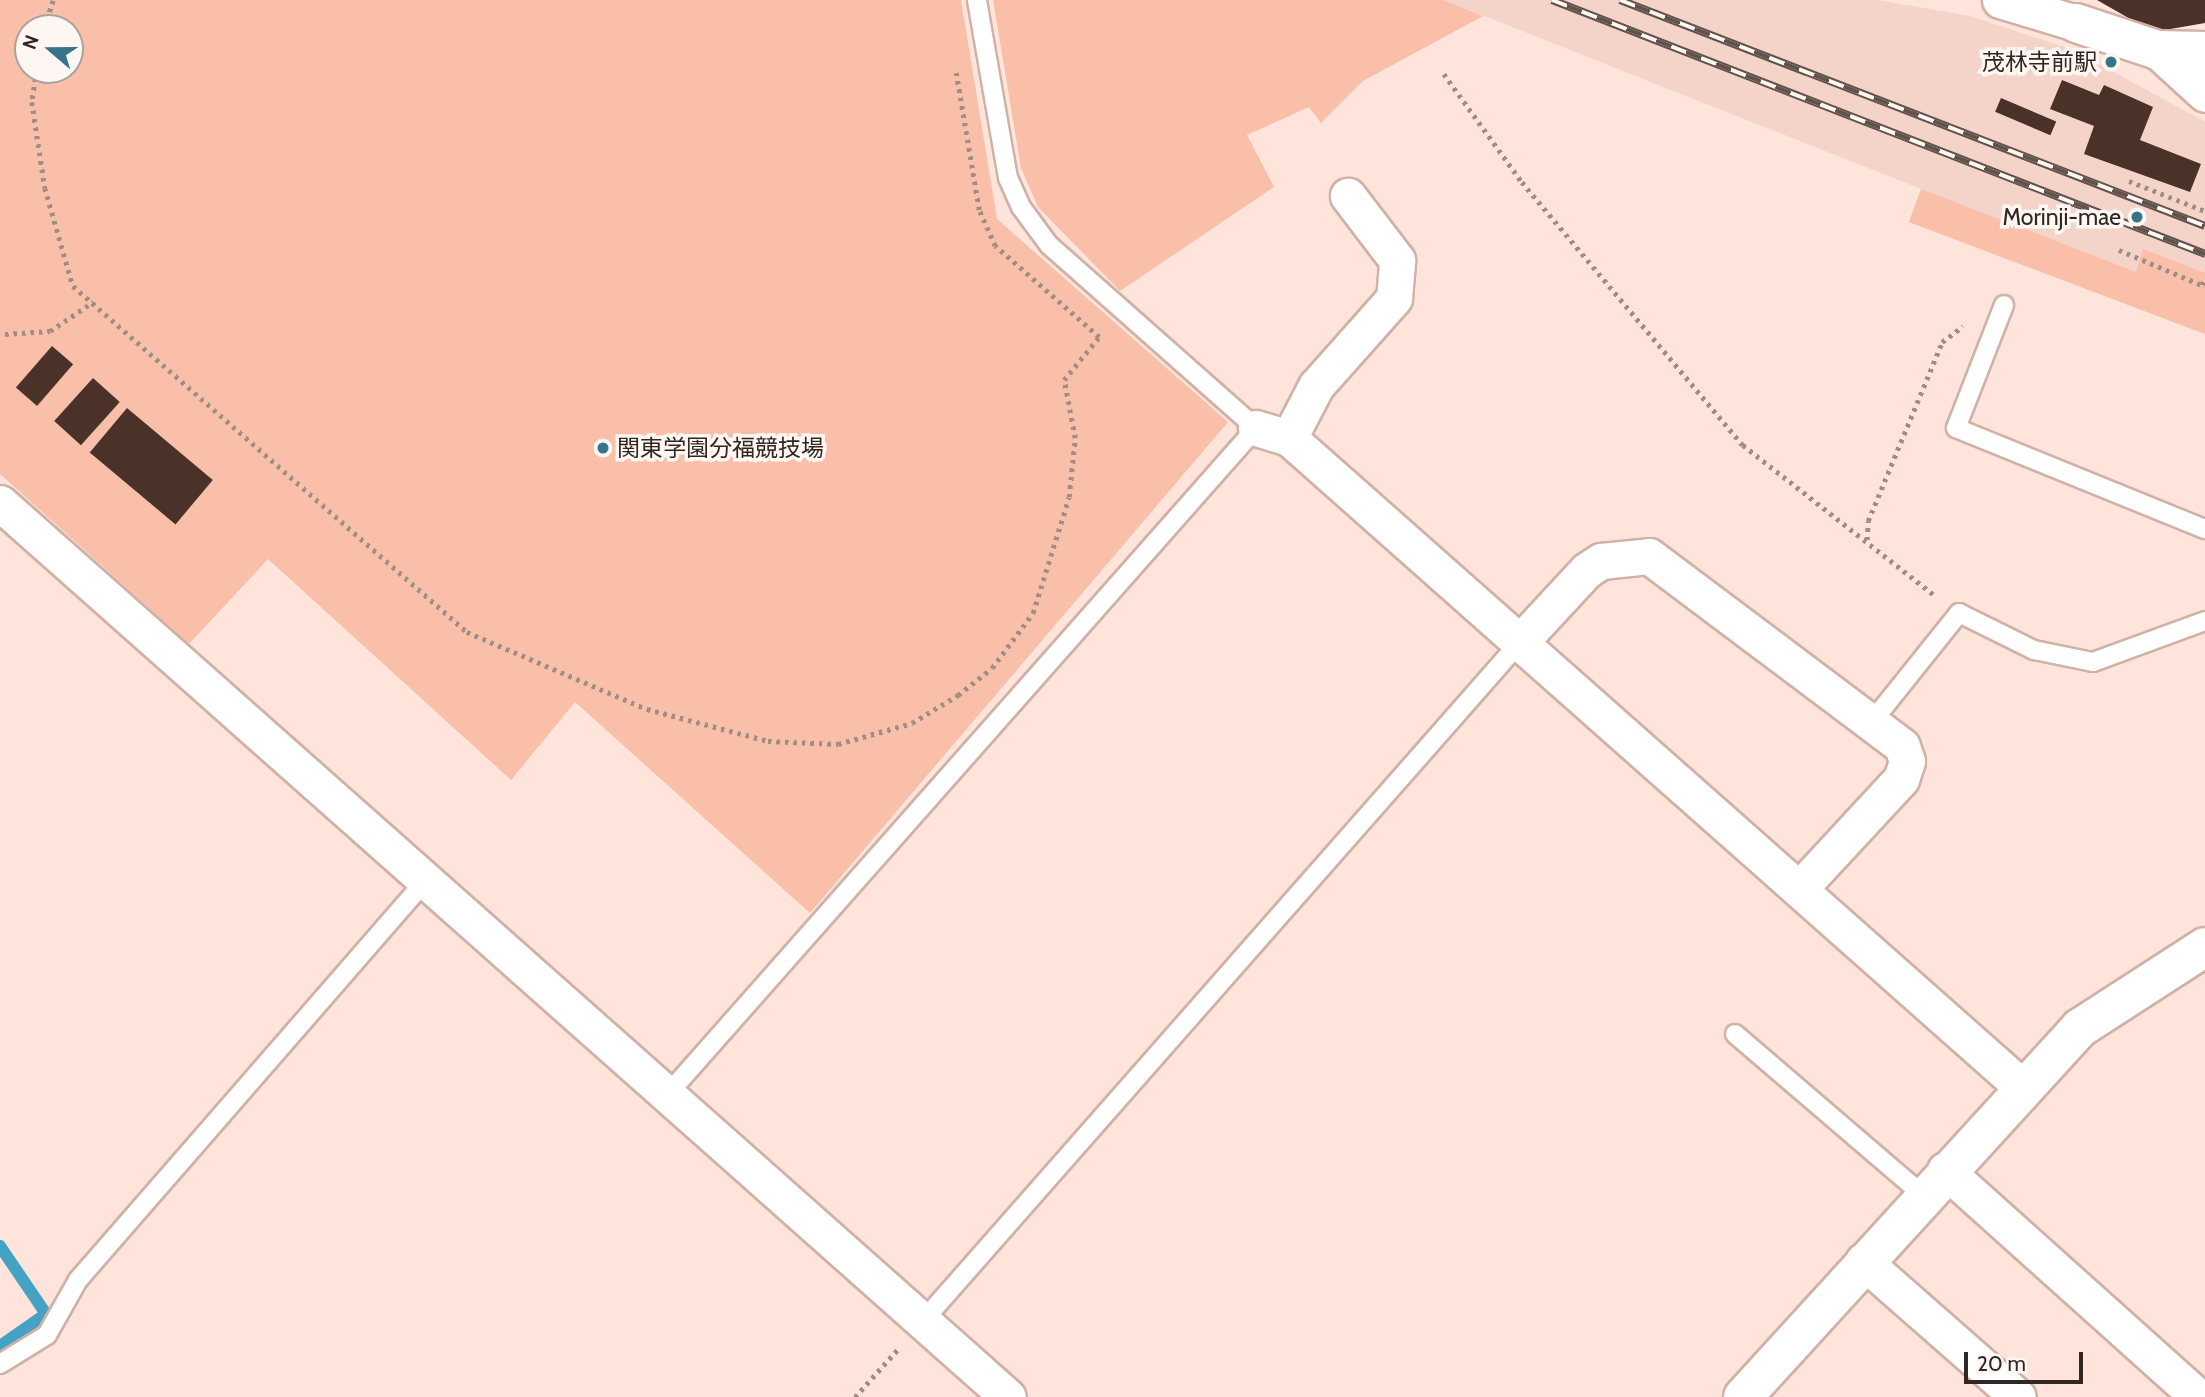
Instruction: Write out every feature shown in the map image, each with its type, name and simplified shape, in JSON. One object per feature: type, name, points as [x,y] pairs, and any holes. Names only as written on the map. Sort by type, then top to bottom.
[{"type":"street","points":[[2000,0],[2157,50],[2205,51]]},
{"type":"street","points":[[2157,50],[2205,94]]},
{"type":"street","points":[[1290,438],[1316,386],[1394,298],[1397,260],[1348,196]]},
{"type":"street","points":[[1256,428],[1290,438],[2021,1086]]},
{"type":"street","points":[[0,503],[1008,1397]]},
{"type":"street","points":[[1520,642],[1587,570],[1637,553],[1902,746],[1907,761],[1901,779],[1800,890]]},
{"type":"street","points":[[1743,1397],[2021,1086],[2080,1028],[2205,947]]},
{"type":"street","points":[[1934,1183],[2198,1397]]},
{"type":"street","points":[[1863,1261],[2018,1397]]},
{"type":"lane","points":[[667,1095],[1256,428],[1049,245],[1021,207],[1008,178],[977,0]]},
{"type":"lane","points":[[2004,305],[1956,428],[2205,528]]},
{"type":"lane","points":[[1871,723],[1959,613],[2053,657],[2093,662],[2205,621]]},
{"type":"lane","points":[[922,1322],[1520,642]]},
{"type":"lane","points":[[0,1364],[47,1335],[78,1280],[427,879]]},
{"type":"lane","points":[[1735,1034],[1934,1183]]},
{"type":"path","points":[[35,84],[32,102],[45,188],[73,286],[467,632],[647,709],[768,741],[838,744],[912,723],[958,695],[992,668],[1033,613],[1069,497],[1074,438],[1064,380],[1099,337],[995,246],[979,209],[956,73]]},
{"type":"path","points":[[1444,74],[1522,182],[1743,445],[1959,613]]},
{"type":"path","points":[[2129,181],[2205,211]]},
{"type":"path","points":[[2119,250],[2202,285],[2205,278]]},
{"type":"path","points":[[5,334],[50,331],[93,302]]},
{"type":"path","points":[[1867,540],[1868,521],[1942,342],[2004,305]]},
{"type":"path","points":[[855,1397],[922,1322]]},
{"type":"shaded area","name":"関東学園分福競技場","points":[[0,0],[961,0],[997,219],[1228,422],[810,913],[575,702],[511,780],[268,559],[189,644],[0,474]]},
{"type":"shaded area","points":[[993,0],[1444,0],[1483,16],[1363,81],[1321,123],[1309,107],[1247,135],[1274,187],[1120,291],[1038,207],[1021,168]]},
{"type":"shaded area","points":[[1444,0],[1878,0],[1970,16],[2074,50],[2205,122],[2205,334],[1909,222],[1921,189]]},
{"type":"shaded area","points":[[1921,189],[2136,272],[2143,249],[2205,273],[2205,334],[1909,222]]},
{"type":"building","points":[[2097,0],[2205,0],[2205,23],[2153,32]]},
{"type":"building","points":[[2062,80],[2099,95],[2104,85],[2153,107],[2140,140],[2201,164],[2190,192],[2084,154],[2094,126],[2050,109]]},
{"type":"building","points":[[2001,98],[2056,121],[2050,135],[1995,112]]},
{"type":"building","points":[[52,346],[73,364],[37,406],[16,388]]},
{"type":"building","points":[[93,378],[120,402],[81,445],[54,421]]},
{"type":"building","points":[[127,408],[213,480],[176,524],[90,452]]},
{"type":"waterway","points":[[0,1246],[46,1314],[0,1346]]},
{"type":"railway","points":[[1552,0],[2205,254]]},
{"type":"railway","points":[[1620,0],[2205,226]]},
{"type":"place","name":"茂林寺前駅","points":[[2111,62]]},
{"type":"place","name":"Morinji-mae","points":[[2137,217]]},
{"type":"place","name":"関東学園分福競技場","points":[[603,448]]}]
